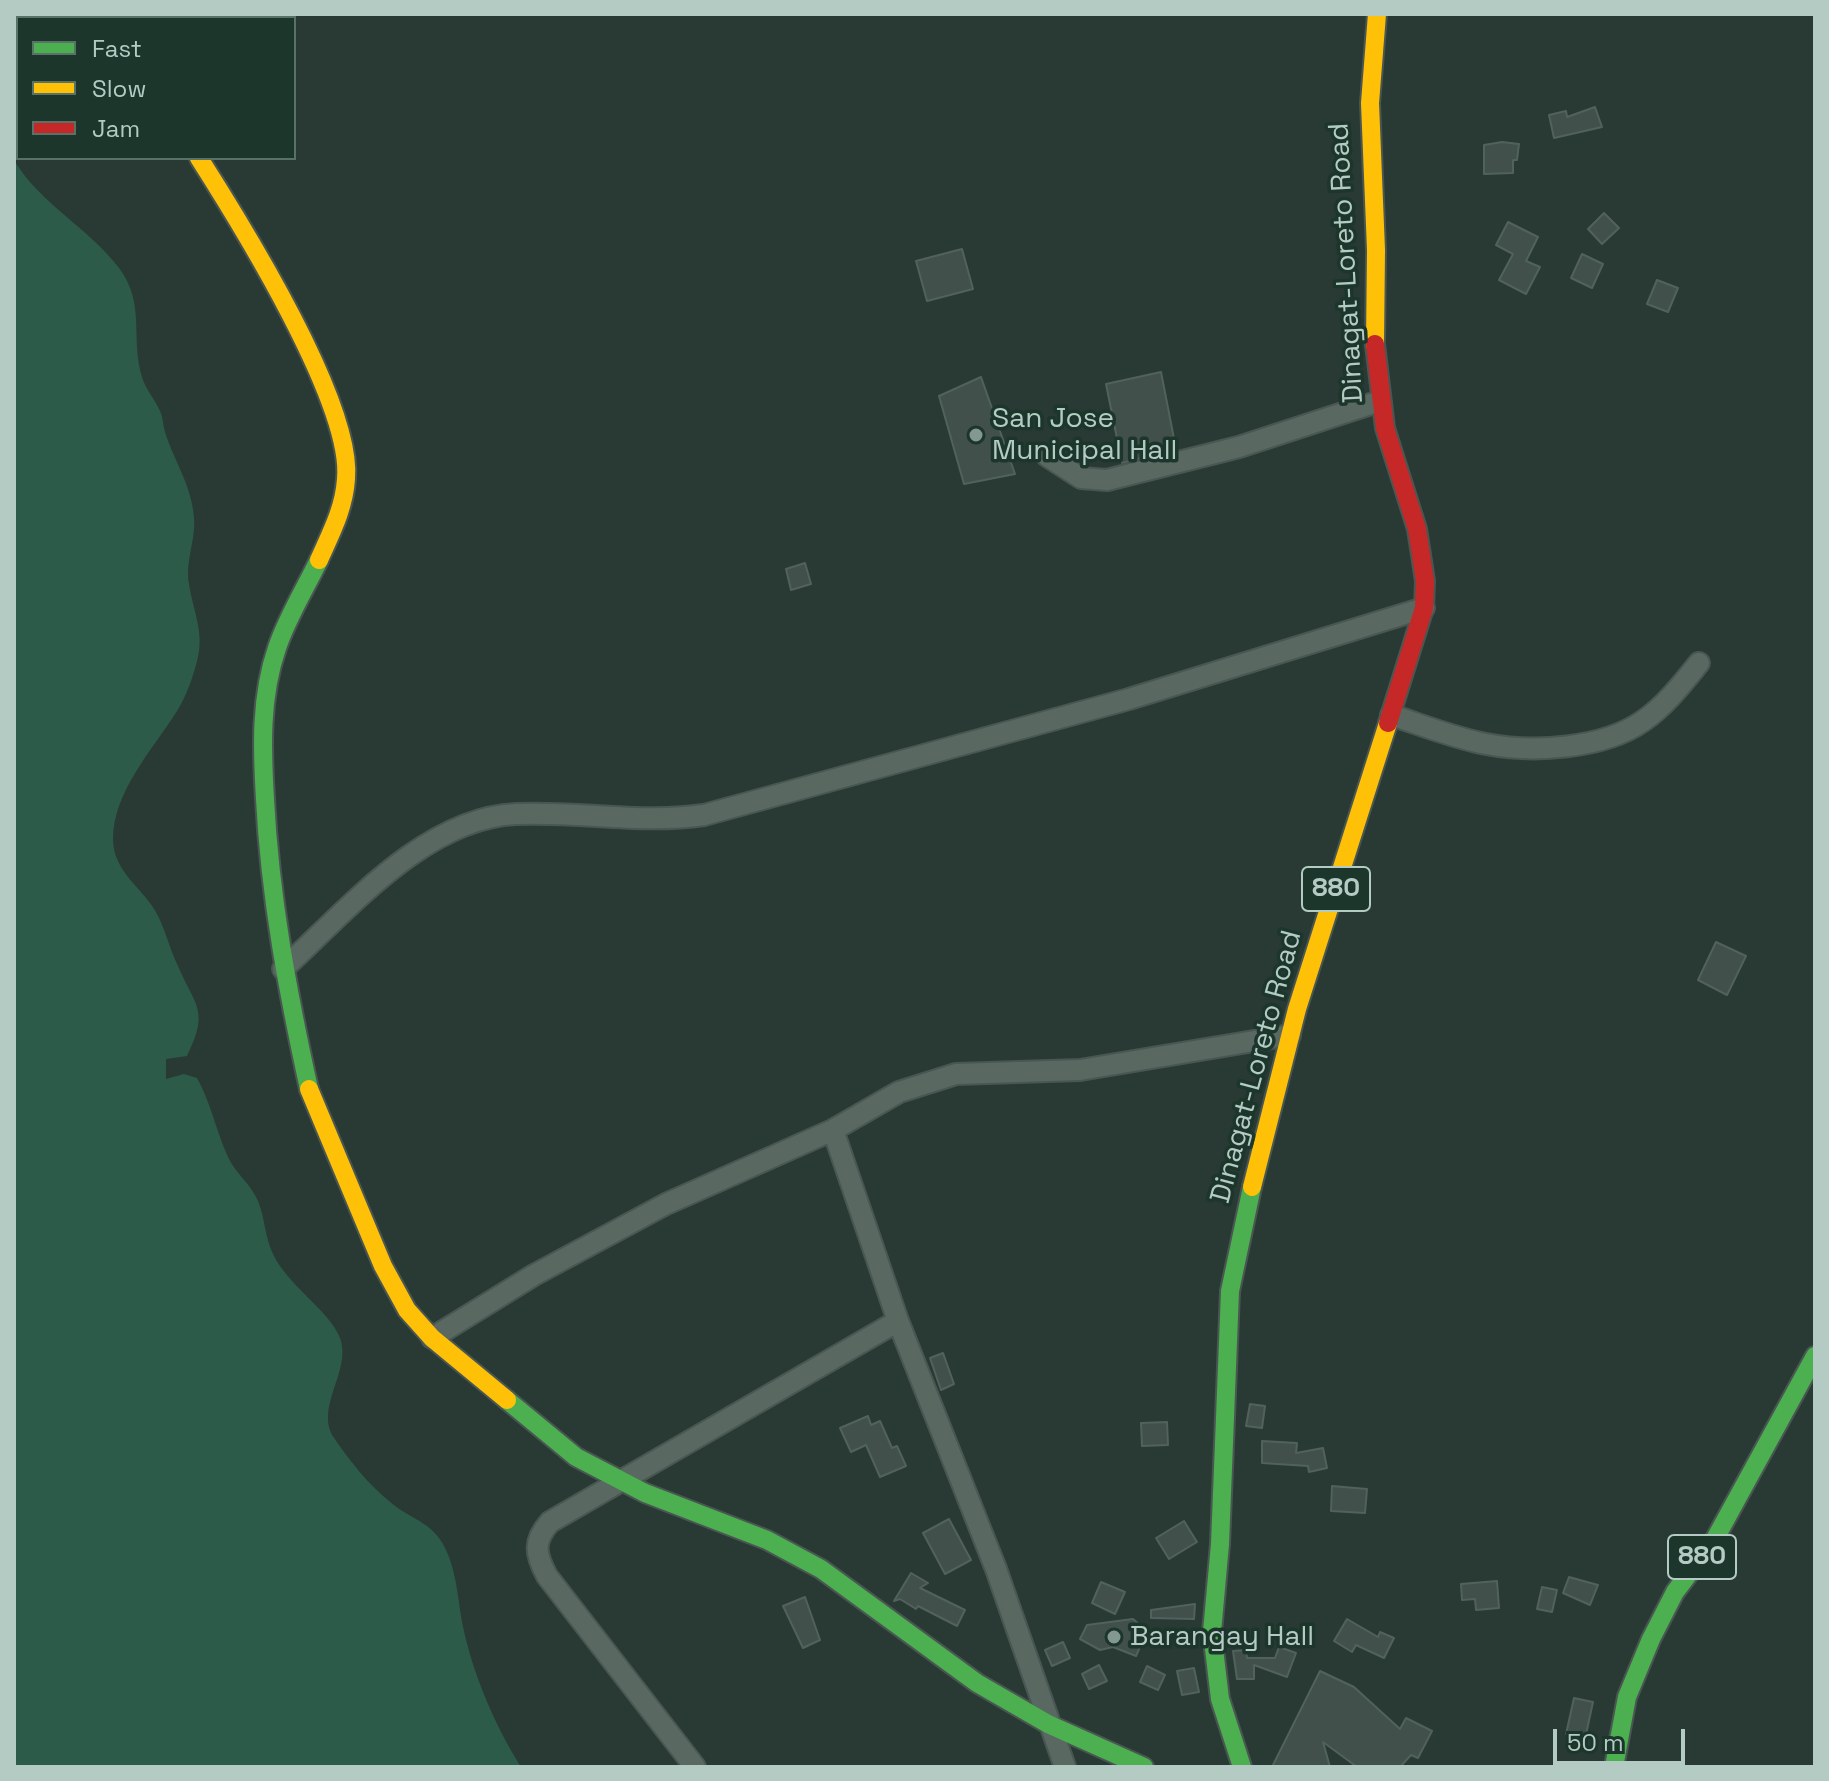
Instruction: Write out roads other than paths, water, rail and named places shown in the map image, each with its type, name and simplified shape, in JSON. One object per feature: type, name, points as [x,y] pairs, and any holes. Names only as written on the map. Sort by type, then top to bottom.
[{"type":"main road","name":"Dinagat-Loreto Road","points":[[1242,1767],[1220,1699],[1212,1632],[1220,1544],[1230,1291],[1241,1232],[1290,1035],[1424,608],[1426,563],[1421,536],[1380,401],[1368,117],[1369,65],[1377,14]]},
{"type":"main road","points":[[200,160],[250,237],[324,386],[340,436],[347,476],[341,513],[277,648],[267,692],[262,742],[268,854],[283,969],[310,1095],[383,1266],[407,1310],[432,1338],[576,1457],[619,1481],[767,1540],[821,1569],[977,1683],[1048,1724],[1144,1767]]},
{"type":"main road","name":"880","points":[[1614,1767],[1627,1697],[1651,1639],[1675,1592],[1715,1539],[1815,1356]]},
{"type":"street","points":[[1047,456],[1081,478],[1107,480],[1239,447],[1380,401]]},
{"type":"street","points":[[283,969],[431,840],[468,823],[516,814],[634,821],[704,815],[1129,699],[1424,608]]},
{"type":"street","points":[[1391,715],[1485,744],[1517,748],[1566,745],[1612,736],[1642,722],[1677,690],[1699,663]]},
{"type":"street","points":[[432,1338],[534,1275],[666,1204],[833,1130],[899,1092],[956,1074],[1080,1070],[1290,1035]]},
{"type":"street","points":[[833,1130],[898,1321],[996,1569],[1065,1767]]},
{"type":"street","points":[[695,1767],[538,1560],[536,1545],[550,1522],[898,1321]]},
{"type":"place","name":"San Jose Municipal Hall","points":[[976,435]]},
{"type":"place","name":"Barangay Hall","points":[[1114,1637]]}]
